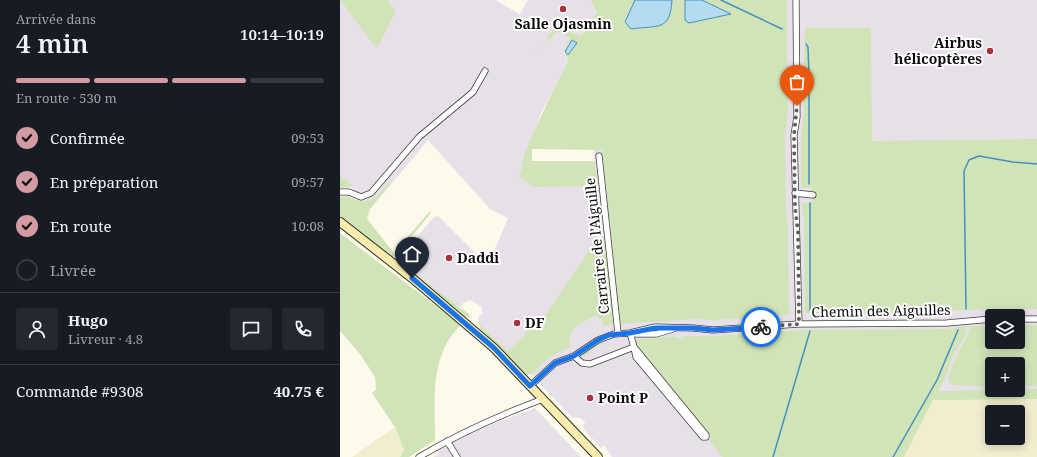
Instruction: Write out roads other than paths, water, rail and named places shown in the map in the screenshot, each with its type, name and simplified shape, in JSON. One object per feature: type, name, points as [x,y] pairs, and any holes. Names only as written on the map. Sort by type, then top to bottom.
[{"type":"main road","points":[[340,222],[430,294],[494,348],[598,457]]},
{"type":"main road","points":[[340,227],[389,266],[430,294]]},
{"type":"street","points":[[796,0],[797,117],[794,135],[795,193],[798,232],[799,324]]},
{"type":"street","points":[[340,192],[349,192],[361,197],[371,192],[419,137],[473,92],[485,71]]},
{"type":"street","name":"Carraire de l'Aiguille","points":[[599,156],[618,334]]},
{"type":"street","points":[[795,193],[813,195]]},
{"type":"street","points":[[1025,319],[1037,319]]},
{"type":"street","name":"Chemin des Aiguilles","points":[[630,333],[648,328],[693,328],[713,330],[799,324],[947,323],[985,320]]},
{"type":"street","points":[[630,333],[636,357],[703,437],[706,438],[706,435],[634,347]]},
{"type":"street","name":"Carraire de l'Aiguille","points":[[530,386],[555,363],[574,356],[598,340],[618,334],[630,333]]},
{"type":"street","points":[[574,356],[582,363],[592,363],[634,347]]},
{"type":"street","points":[[419,457],[447,441],[502,415],[543,399]]},
{"type":"street","points":[[447,441],[457,457]]},
{"type":"water","points":[[635,0],[672,0],[669,17],[661,25],[655,27],[631,29],[625,22]]},
{"type":"water","points":[[685,0],[702,0],[731,14],[689,23],[685,20]]},
{"type":"water","points":[[572,40],[577,43],[568,55],[565,52]]},
{"type":"waterway","points":[[721,0],[782,29]]},
{"type":"waterway","points":[[806,44],[808,47],[809,76]]},
{"type":"waterway","points":[[809,92],[809,184]]},
{"type":"waterway","points":[[966,309],[964,171],[969,160],[979,156],[1013,162],[1037,164]]},
{"type":"waterway","points":[[810,203],[810,310]]},
{"type":"waterway","points":[[893,457],[937,380],[958,330]]},
{"type":"waterway","points":[[773,457],[810,331]]},
{"type":"place","name":"Salle Ojasmin","points":[[563,9]]},
{"type":"place","name":"Airbus hélicoptères","points":[[990,51]]},
{"type":"place","name":"Daddi","points":[[449,258]]},
{"type":"place","name":"DF","points":[[517,323]]},
{"type":"place","name":"Point P","points":[[590,398]]}]
